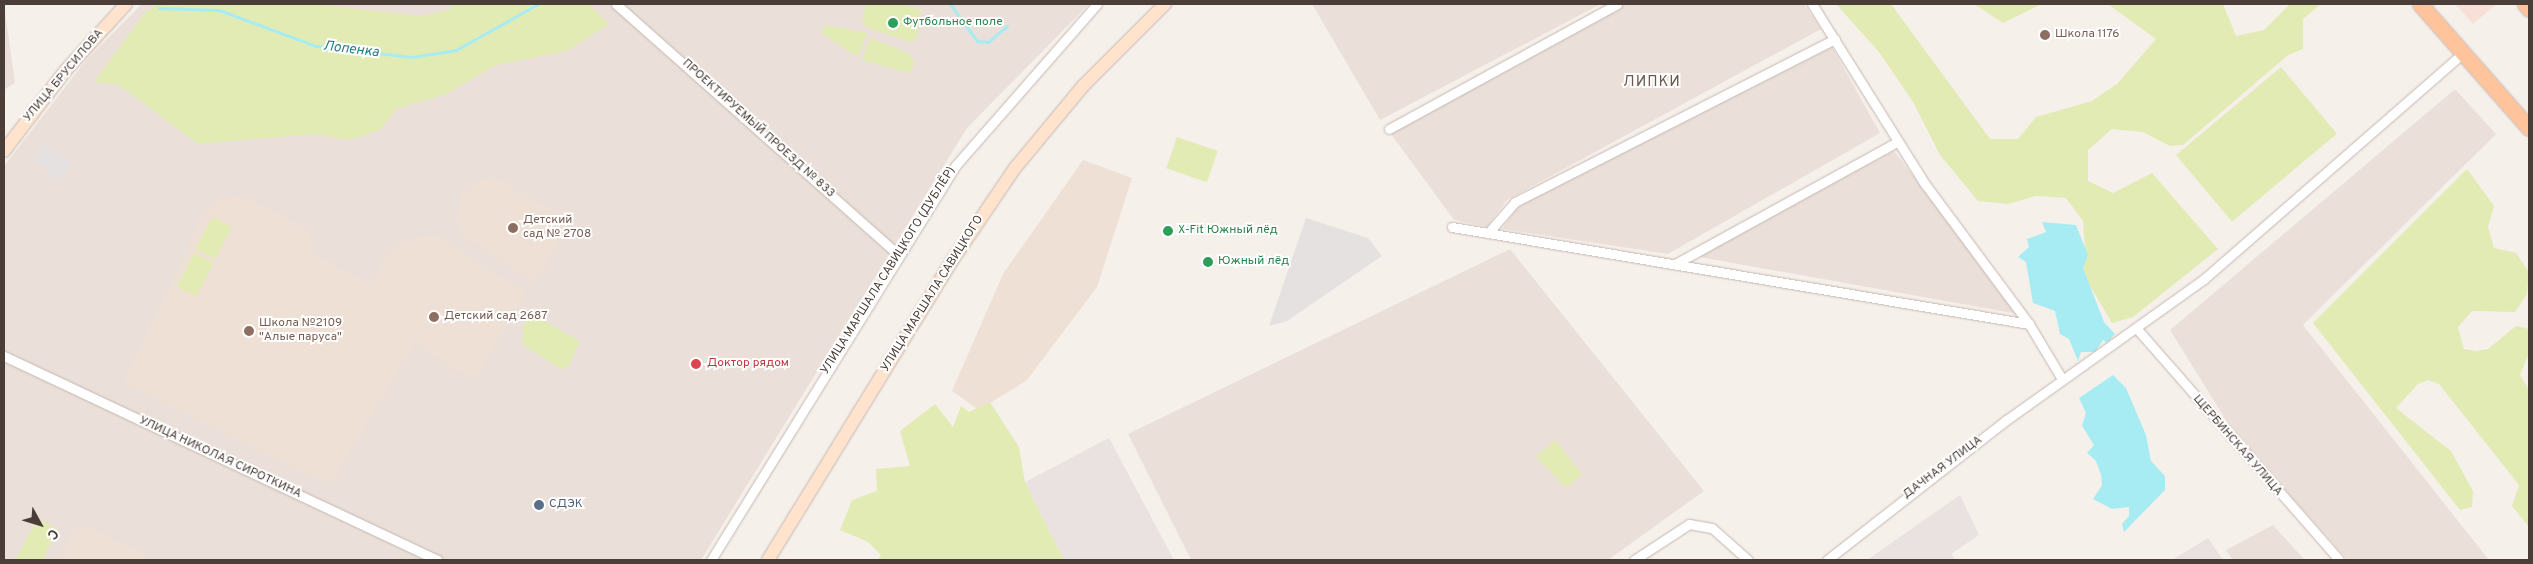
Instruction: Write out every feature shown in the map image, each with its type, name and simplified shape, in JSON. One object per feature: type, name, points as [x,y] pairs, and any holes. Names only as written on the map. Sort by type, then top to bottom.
[{"type":"main road","points":[[2420,4],[2529,128]]},
{"type":"main road","points":[[2525,4],[2529,8]]},
{"type":"street","name":"УЛИЦА БРУСИЛОВА","points":[[4,151],[66,70],[126,4]]},
{"type":"street","name":"ПРОЕКТИРУЕМЫЙ ПРОЕЗД № 833","points":[[616,4],[898,254]]},
{"type":"street","name":"УЛИЦА МАРШАЛА САВИЦКОГО (ДУБЛЁР)","points":[[711,560],[898,254],[956,165],[1097,4]]},
{"type":"street","name":"УЛИЦА МАРШАЛА САВИЦКОГО","points":[[768,560],[954,258],[1015,168],[1084,85],[1166,4]]},
{"type":"street","points":[[1389,130],[1617,4]]},
{"type":"street","points":[[1812,4],[1897,142],[2029,324],[2062,379]]},
{"type":"street","points":[[1488,233],[1515,202],[1835,39]]},
{"type":"street","name":"ДАЧНАЯ УЛИЦА","points":[[1827,560],[2062,379],[2138,330],[2204,279],[2463,53]]},
{"type":"street","points":[[1675,264],[1897,142]]},
{"type":"street","points":[[1452,227],[2029,324]]},
{"type":"street","name":"ЩЕРБИНСКАЯ УЛИЦА","points":[[2138,330],[2339,560]]},
{"type":"street","name":"УЛИЦА НИКОЛАЯ СИРОТКИНА","points":[[4,356],[437,560]]},
{"type":"street","points":[[1634,560],[1689,524],[1712,528],[1748,560]]},
{"type":"shaded area","points":[[4,4],[15,83],[4,90]]},
{"type":"shaded area","points":[[142,4],[1089,4],[967,128],[701,560],[4,560],[4,166],[87,59]]},
{"type":"shaded area","points":[[1312,4],[1601,4],[1380,120]]},
{"type":"shaded area","points":[[1624,4],[1804,4],[1821,29],[1507,200],[1487,227],[1454,220],[1388,130]]},
{"type":"shaded area","points":[[2455,4],[2493,4],[2495,5],[2473,24]]},
{"type":"shaded area","points":[[1832,47],[1880,133],[1668,254],[1502,229],[1519,205]]},
{"type":"shaded area","points":[[2455,89],[2496,134],[2303,325],[2489,560],[2348,560],[2234,433],[2170,330]]},
{"type":"shaded area","points":[[45,144],[72,164],[61,180],[34,159]]},
{"type":"shaded area","points":[[1894,151],[2018,314],[1694,256]]},
{"type":"shaded area","points":[[1083,160],[1132,178],[1097,287],[1027,380],[979,410],[952,391],[1003,274]]},
{"type":"shaded area","name":"Детский сад № 2708","points":[[496,178],[570,222],[534,281],[463,235],[457,222],[461,195],[482,179]]},
{"type":"shaded area","name":"Школа №2109 \"Алые паруса\"","points":[[231,197],[243,197],[297,223],[309,233],[314,255],[371,285],[385,256],[396,246],[410,238],[436,235],[526,293],[473,380],[414,342],[329,484],[124,382],[202,219],[220,200]]},
{"type":"shaded area","points":[[1306,218],[1368,238],[1382,256],[1287,321],[1269,326]]},
{"type":"shaded area","points":[[1510,249],[1704,491],[1608,560],[1191,560],[1128,434]]},
{"type":"shaded area","points":[[1109,438],[1174,560],[1064,560],[1025,482]]},
{"type":"shaded area","points":[[1960,495],[1979,535],[1951,554],[1956,560],[1867,560]]},
{"type":"shaded area","points":[[2273,525],[2305,560],[2233,560],[2226,550]]},
{"type":"shaded area","points":[[87,527],[158,560],[60,560],[74,530]]},
{"type":"shaded area","points":[[2208,538],[2223,560],[2172,560]]},
{"type":"green space","points":[[157,4],[311,4],[422,16],[450,9],[452,4],[588,4],[609,24],[567,51],[496,65],[446,94],[396,109],[381,129],[361,137],[347,140],[315,134],[198,144],[119,85],[94,82],[144,14]]},
{"type":"green space","name":"Футбольное поле","points":[[867,4],[903,4],[921,10],[917,38],[911,42],[866,27],[862,19]]},
{"type":"green space","points":[[1836,4],[1891,4],[1990,139],[2018,139],[2036,117],[2092,101],[2117,84],[2156,39],[2108,4],[2223,4],[2236,36],[2264,30],[2290,4],[2321,4],[2303,19],[2303,49],[2288,55],[2183,145],[2170,146],[2143,132],[2112,129],[2088,150],[2088,181],[2113,193],[2152,173],[2218,249],[2133,317],[2112,323],[2077,264],[2085,249],[2083,221],[2066,198],[2036,196],[2008,204],[1978,201],[1940,155],[1913,102],[1879,52]]},
{"type":"green space","points":[[1974,4],[2042,4],[2003,23]]},
{"type":"green space","points":[[825,25],[867,33],[858,57],[822,34]]},
{"type":"green space","points":[[870,38],[908,53],[915,63],[909,73],[862,60]]},
{"type":"green space","points":[[2281,67],[2337,134],[2232,222],[2176,155]]},
{"type":"green space","points":[[1177,137],[1218,151],[1207,182],[1166,168]]},
{"type":"green space","points":[[2467,169],[2494,206],[2488,227],[2494,248],[2516,253],[2529,272],[2527,294],[2515,312],[2472,311],[2458,327],[2464,349],[2476,351],[2488,349],[2516,326],[2529,329],[2529,353],[2520,375],[2529,390],[2529,527],[2512,506],[2519,485],[2439,384],[2428,380],[2418,384],[2396,408],[2451,451],[2473,491],[2472,507],[2460,510],[2313,323]]},
{"type":"green space","points":[[212,217],[232,227],[215,259],[196,249]]},
{"type":"green space","points":[[194,253],[214,263],[196,297],[177,287]]},
{"type":"green space","points":[[533,315],[580,341],[568,367],[561,369],[522,344],[523,325]]},
{"type":"green space","points":[[990,402],[1019,447],[1025,482],[1064,560],[878,560],[881,555],[868,542],[840,530],[852,500],[877,491],[876,469],[910,466],[900,431],[935,404],[953,427],[961,406],[969,412]]},
{"type":"green space","points":[[1555,440],[1582,474],[1566,488],[1536,457]]},
{"type":"green space","points":[[38,518],[57,529],[43,560],[15,560]]},
{"type":"water","points":[[2042,222],[2076,225],[2088,255],[2083,268],[2104,322],[2115,334],[2107,343],[2103,340],[2095,352],[2081,352],[2078,361],[2069,339],[2060,334],[2055,311],[2033,303],[2026,262],[2018,257],[2029,247],[2027,239],[2046,232]]},
{"type":"water","points":[[2113,375],[2126,388],[2146,435],[2151,461],[2165,476],[2165,490],[2124,532],[2122,524],[2129,516],[2129,507],[2112,509],[2093,499],[2102,485],[2101,475],[2096,461],[2087,453],[2094,445],[2082,426],[2086,413],[2079,398]]},
{"type":"waterway","name":"Лопенка","points":[[159,8],[219,10],[316,46],[412,57],[456,50],[538,4]]},
{"type":"waterway","name":"Лопенка","points":[[950,4],[977,41],[988,42],[1007,26]]},
{"type":"place","name":"Футбольное поле","points":[[893,23]]},
{"type":"place","name":"Школа 1176","points":[[2045,35]]},
{"type":"place","name":"Детский сад № 2708","points":[[513,228]]},
{"type":"place","name":"X-Fit Южный лёд","points":[[1168,231]]},
{"type":"place","name":"Южный лёд","points":[[1208,262]]},
{"type":"place","name":"Детский сад 2687","points":[[434,317]]},
{"type":"place","name":"Школа №2109 \"Алые паруса\"","points":[[249,331]]},
{"type":"place","name":"Доктор рядом","points":[[696,364]]},
{"type":"place","name":"СДЭК","points":[[539,505]]},
{"type":"district","name":"ЛИПКИ","points":[[1652,83]]}]
